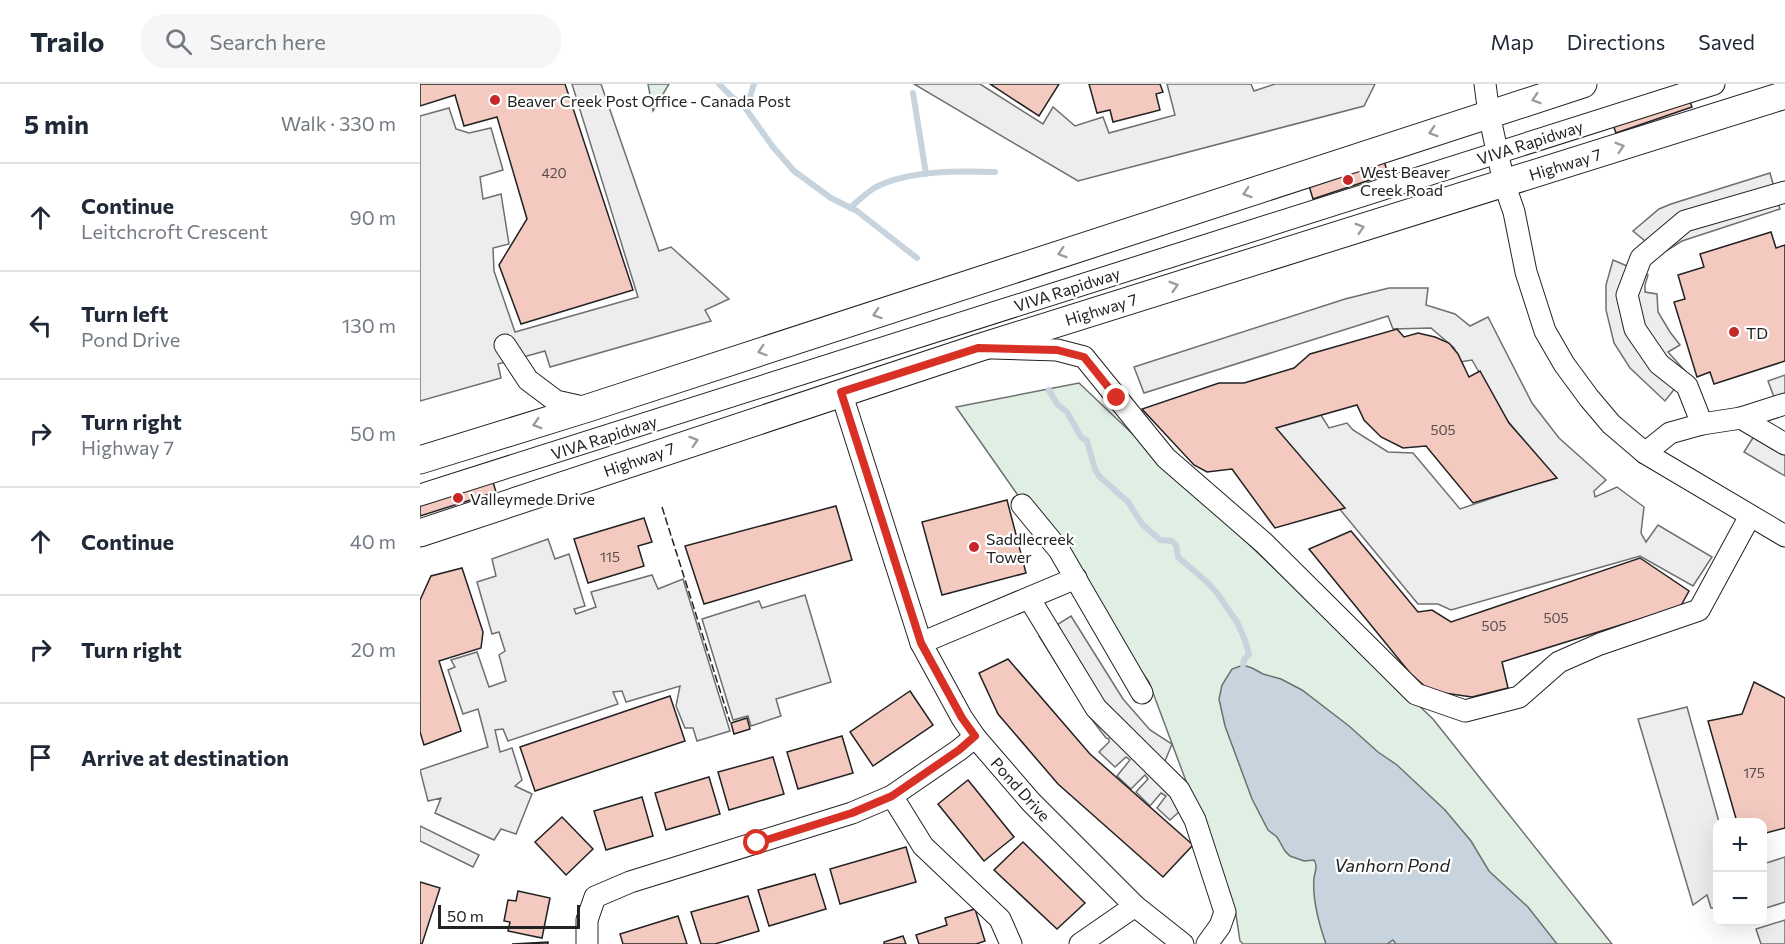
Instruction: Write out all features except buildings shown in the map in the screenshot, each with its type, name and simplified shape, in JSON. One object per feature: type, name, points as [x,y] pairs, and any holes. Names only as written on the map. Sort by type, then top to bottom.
[{"type":"main road","points":[[420,460],[588,408],[1583,84]]},
{"type":"main road","name":"Highway 7","points":[[420,533],[978,348],[1785,95]]},
{"type":"street","points":[[1485,84],[1504,183],[1514,212],[1526,272],[1545,331],[1564,364],[1611,424],[1645,453],[1785,536]]},
{"type":"street","name":"VIVA Rapidway","points":[[420,495],[1713,84]]},
{"type":"street","points":[[1702,424],[1687,386],[1659,364],[1635,329],[1627,295],[1641,258],[1685,221],[1785,192]]},
{"type":"street","points":[[505,345],[528,380],[556,401],[588,408]]},
{"type":"street","points":[[978,348],[1057,350],[1084,357],[1166,458],[1264,543],[1416,694],[1466,711],[1519,696],[1559,662],[1600,644],[1699,610],[1750,516]]},
{"type":"street","name":"Pond Drive","points":[[841,392],[921,643],[962,718],[1031,802],[1135,906],[1183,944]]},
{"type":"street","points":[[1645,453],[1670,433],[1702,424],[1741,418],[1785,404]]},
{"type":"street","points":[[1741,418],[1785,444]]},
{"type":"street","points":[[1022,505],[1059,550],[1142,693]]},
{"type":"street","points":[[921,643],[1076,578]]},
{"type":"street","points":[[1029,598],[1096,708],[1179,790],[1195,820],[1226,912],[1220,926],[1207,944]]},
{"type":"street","points":[[587,944],[587,920],[595,897],[630,882],[852,813],[892,796],[959,750],[975,736]]},
{"type":"street","points":[[892,796],[923,846],[1000,919],[1011,944]]},
{"type":"street","points":[[1080,944],[1135,906]]},
{"type":"green space","points":[[648,84],[669,84],[653,111]]},
{"type":"green space","points":[[1079,383],[1433,719],[1612,944],[1243,944],[1240,941],[1236,915],[1149,682],[956,407]]},
{"type":"shaded area","points":[[572,84],[601,84],[659,251],[671,247],[729,299],[705,310],[711,321],[550,367],[545,351],[498,364],[501,378],[420,401],[420,116],[449,108],[456,129],[469,133],[491,128],[503,170],[480,177],[483,199],[501,194],[509,244],[493,248],[494,271],[515,332],[638,297]]},
{"type":"shaded area","points":[[914,84],[980,84],[1043,124],[1053,107],[1075,126],[1103,117],[1109,133],[1175,115],[1167,84],[1251,84],[1254,91],[1275,84],[1375,84],[1364,106],[1078,181]]},
{"type":"shaded area","points":[[1770,173],[1780,209],[1682,241],[1661,254],[1633,231],[1659,209]]},
{"type":"shaded area","points":[[1613,260],[1648,275],[1645,292],[1657,294],[1658,312],[1680,345],[1668,352],[1687,373],[1665,401],[1630,368],[1614,343],[1606,310],[1606,285]]},
{"type":"shaded area","points":[[1389,288],[1428,288],[1426,305],[1455,314],[1470,326],[1488,317],[1532,403],[1559,438],[1606,480],[1594,491],[1595,497],[1617,487],[1644,507],[1641,533],[1646,542],[1658,525],[1712,557],[1693,586],[1640,556],[1451,610],[1438,604],[1418,604],[1272,427],[1319,412],[1329,428],[1347,423],[1353,430],[1388,452],[1413,453],[1460,509],[1546,480],[1549,471],[1506,419],[1472,360],[1460,362],[1454,348],[1431,328],[1393,329],[1388,316],[1144,393],[1134,367],[1345,299]]},
{"type":"shaded area","points":[[1785,375],[1785,394],[1774,397],[1768,381]]},
{"type":"shaded area","points":[[1754,436],[1785,438],[1785,476],[1744,452]]},
{"type":"shaded area","points":[[548,539],[555,559],[569,554],[585,606],[574,609],[576,614],[596,607],[591,592],[652,575],[658,589],[683,579],[730,731],[697,741],[693,728],[685,728],[676,706],[680,686],[626,702],[622,691],[613,692],[618,704],[508,741],[503,729],[495,730],[500,752],[512,748],[522,780],[515,786],[532,794],[516,834],[501,829],[494,840],[435,813],[441,798],[428,801],[420,770],[488,747],[478,709],[463,714],[448,670],[455,667],[451,660],[477,652],[489,687],[506,681],[499,655],[505,651],[499,632],[492,634],[477,582],[496,576],[492,559]]},
{"type":"shaded area","points":[[805,595],[831,682],[776,699],[781,716],[751,726],[748,716],[733,720],[702,619],[759,601],[762,608]]},
{"type":"shaded area","points":[[1071,616],[1123,699],[1150,730],[1172,744],[1165,761],[1166,765],[1191,801],[1170,820],[1157,808],[1166,796],[1161,793],[1150,806],[1136,792],[1148,779],[1145,775],[1131,789],[1117,776],[1130,760],[1126,757],[1115,767],[1099,752],[1109,742],[1109,739],[1090,717],[1039,636]]},
{"type":"shaded area","points":[[1687,707],[1718,818],[1713,818],[1713,908],[1711,908],[1707,895],[1693,905],[1638,719]]},
{"type":"shaded area","points":[[420,826],[479,855],[473,867],[420,841]]},
{"type":"shaded area","points":[[1785,857],[1785,902],[1767,908],[1767,872],[1767,863]]},
{"type":"shaded area","points":[[1785,920],[1785,944],[1761,944],[1756,929]]},
{"type":"water","name":"Vanhorn Pond","points":[[1243,665],[1281,679],[1302,690],[1397,765],[1445,810],[1471,841],[1489,871],[1528,907],[1557,944],[1396,944],[1393,940],[1387,944],[1326,944],[1315,903],[1315,862],[1290,856],[1277,837],[1268,830],[1252,799],[1225,726],[1219,699],[1222,685],[1232,669]]},
{"type":"waterway","points":[[719,84],[747,107],[746,109],[773,147],[794,171],[831,198],[857,211],[917,258]]},
{"type":"waterway","points":[[747,107],[754,84]]},
{"type":"waterway","points":[[913,93],[926,174]]},
{"type":"waterway","points":[[850,208],[876,187],[904,177],[950,172],[995,172]]},
{"type":"waterway","points":[[1049,390],[1057,404],[1067,412],[1081,437],[1087,441],[1099,476],[1128,502],[1142,524],[1160,540],[1172,541],[1176,545],[1178,557],[1217,593],[1237,622],[1245,640],[1249,654],[1243,665]]},
{"type":"fence","points":[[662,507],[730,722]]},
{"type":"place","name":"Beaver Creek Post Office - Canada Post","points":[[495,100]]},
{"type":"place","name":"West Beaver Creek Road","points":[[1348,180]]},
{"type":"place","name":"TD","points":[[1734,332]]},
{"type":"place","name":"Valleymede Drive","points":[[458,498]]},
{"type":"place","name":"Saddlecreek Tower","points":[[974,547]]},
{"type":"route","points":[[757,843],[852,813],[892,796],[959,750],[975,736],[962,718],[921,643],[841,392],[978,348],[1057,350],[1084,357],[1117,398]]}]
